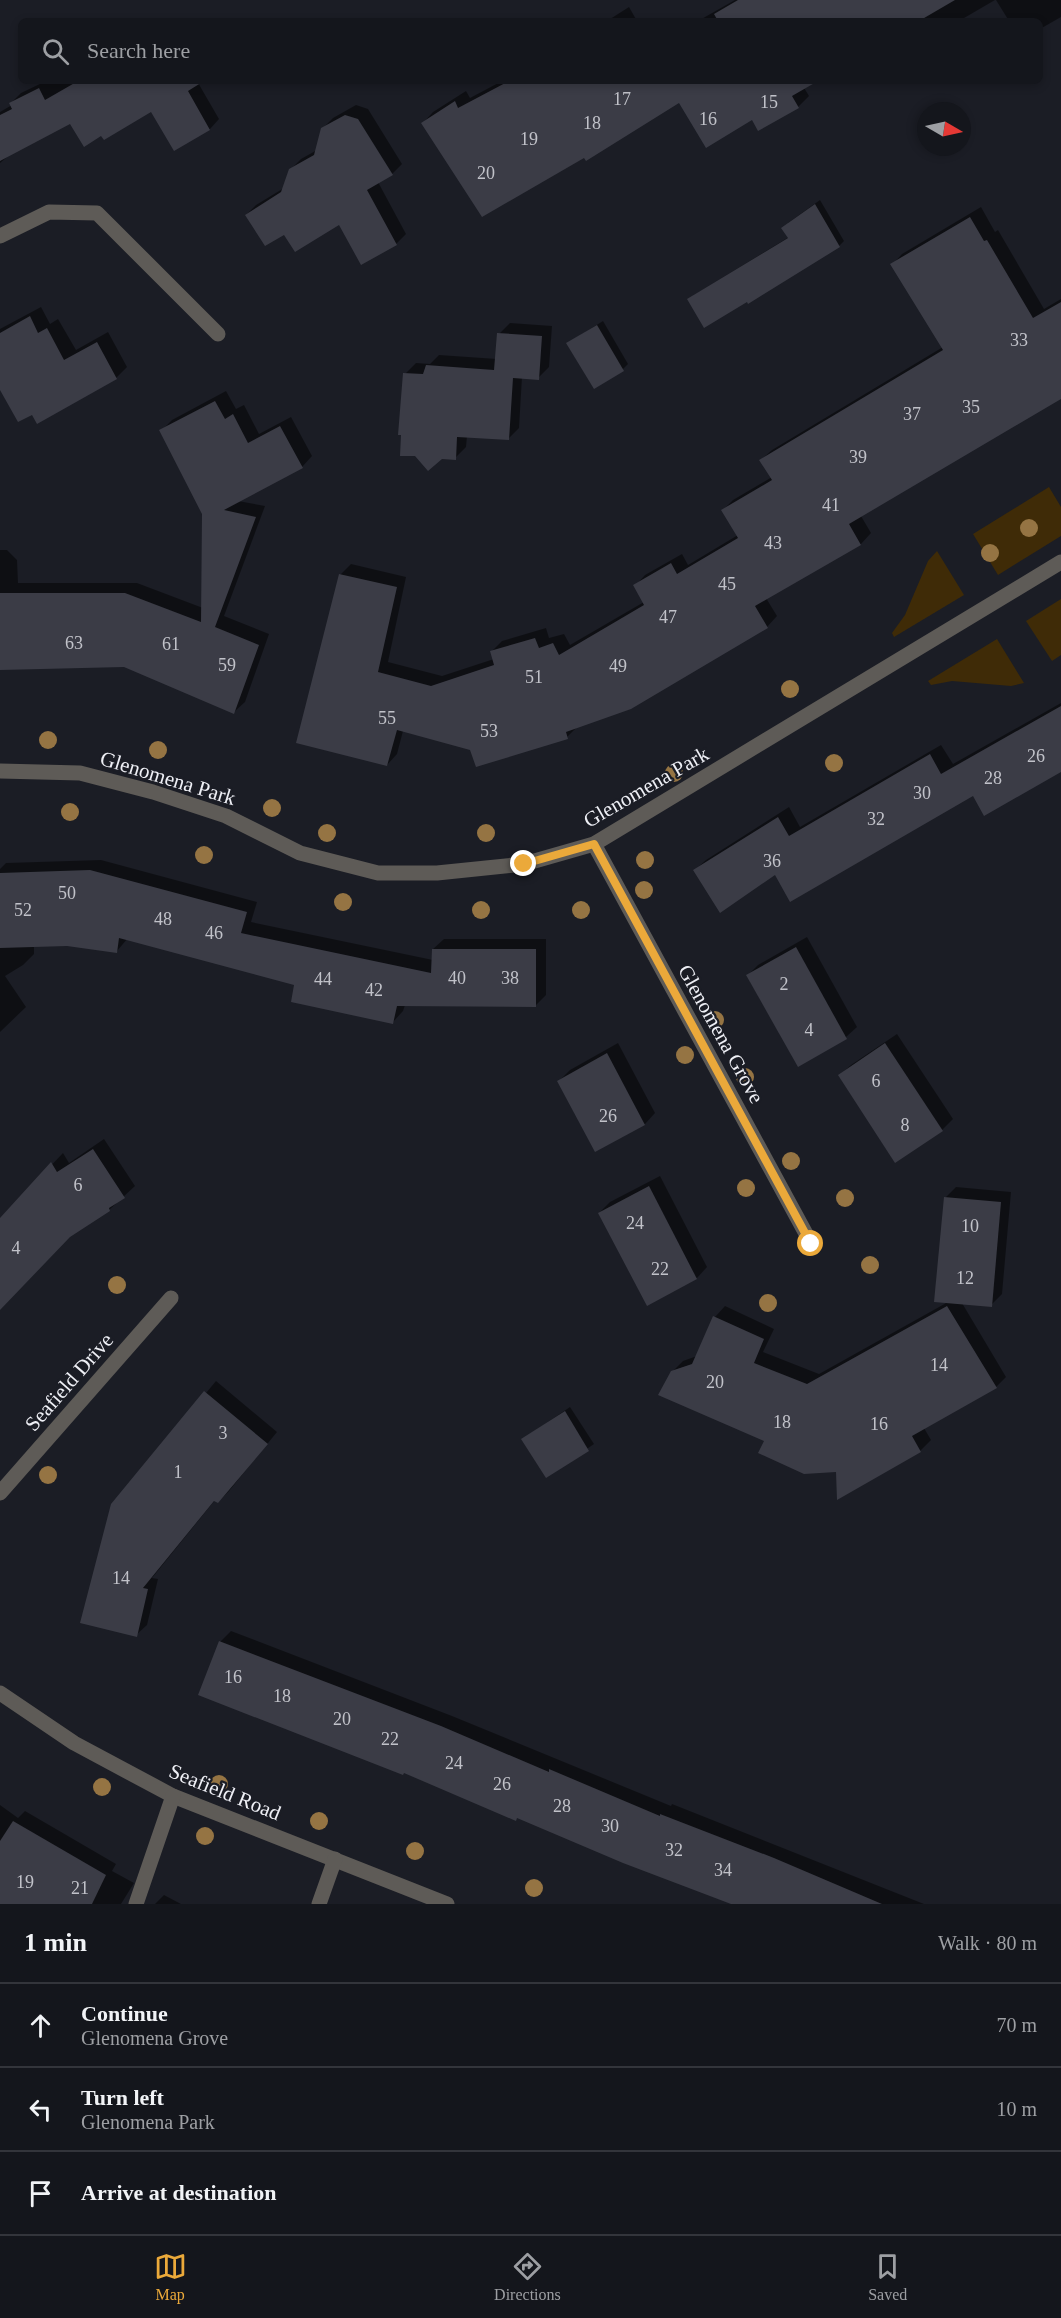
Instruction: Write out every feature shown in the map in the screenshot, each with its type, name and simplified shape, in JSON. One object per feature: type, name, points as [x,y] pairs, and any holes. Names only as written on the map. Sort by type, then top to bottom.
[{"type":"street","points":[[0,236],[49,212],[98,213],[218,334]]},
{"type":"street","name":"Glenomena Park","points":[[0,771],[80,773],[153,792],[226,816],[300,853],[378,873],[437,873],[524,864],[594,844],[1061,562]]},
{"type":"street","name":"Glenomena Grove","points":[[594,844],[811,1244]]},
{"type":"street","name":"Seafield Drive","points":[[0,1493],[171,1298]]},
{"type":"street","name":"Seafield Road","points":[[0,1693],[74,1743],[173,1796],[447,1904]]},
{"type":"street","points":[[135,1904],[156,1866],[173,1796]]},
{"type":"street","points":[[319,1904],[335,1858]]},
{"type":"shaded area","points":[[1049,487],[1061,507],[1061,536],[998,575],[973,534]]},
{"type":"shaded area","points":[[937,551],[964,595],[894,637],[892,633],[905,615],[928,561]]},
{"type":"shaded area","points":[[1061,599],[1061,655],[1052,661],[1026,621]]},
{"type":"shaded area","points":[[997,639],[1024,683],[1011,686],[952,681],[931,685],[928,681]]},
{"type":"building","points":[[738,0],[955,0],[924,18],[716,18],[714,14]]},
{"type":"building","points":[[73,84],[199,84],[188,91],[210,130],[174,151],[151,112],[104,140],[101,136],[84,147],[70,124],[0,161],[0,115],[12,109],[9,103],[39,88],[45,100]]},
{"type":"building","points":[[503,84],[813,84],[792,96],[799,108],[758,131],[752,120],[706,148],[679,103],[586,161],[584,158],[482,217],[421,123],[455,101],[458,108]]},
{"type":"building","points":[[345,115],[358,119],[393,175],[367,190],[397,245],[361,265],[339,225],[295,252],[284,235],[265,246],[245,215],[281,192],[289,169],[314,155],[321,128]]},
{"type":"building","points":[[815,204],[840,247],[748,304],[747,302],[704,328],[687,299],[788,238],[781,228]]},
{"type":"building","points":[[970,217],[984,241],[987,240],[1033,318],[1061,302],[1061,399],[849,524],[861,545],[755,606],[768,628],[631,709],[566,732],[568,739],[476,767],[470,750],[397,730],[387,766],[296,743],[339,574],[397,587],[378,672],[431,686],[494,665],[490,651],[535,638],[539,648],[553,643],[559,655],[644,605],[633,585],[671,563],[677,574],[738,538],[721,510],[772,480],[759,460],[943,350],[890,264]]},
{"type":"building","points":[[30,316],[38,333],[47,328],[64,360],[97,342],[117,379],[37,424],[32,415],[18,422],[0,390],[0,333]]},
{"type":"building","points":[[597,325],[624,371],[594,389],[566,343]]},
{"type":"building","points":[[497,333],[542,336],[539,380],[513,378],[509,440],[457,437],[456,460],[442,459],[428,471],[415,456],[400,456],[401,435],[398,435],[403,373],[423,374],[426,365],[494,370]]},
{"type":"building","points":[[215,401],[225,419],[233,414],[248,443],[280,426],[303,468],[224,510],[256,517],[215,627],[259,645],[234,714],[124,667],[0,670],[0,593],[125,593],[201,622],[202,514],[159,430]]},
{"type":"building","points":[[1061,706],[1061,772],[984,816],[973,796],[790,902],[775,875],[720,913],[693,870],[778,817],[789,836],[930,754],[941,774]]},
{"type":"building","points":[[90,870],[247,912],[241,933],[431,973],[432,949],[536,949],[536,1007],[397,1006],[393,1024],[291,1002],[294,985],[119,938],[117,953],[67,946],[0,948],[0,873]]},
{"type":"building","points":[[796,947],[847,1039],[798,1067],[746,975]]},
{"type":"building","points":[[885,1043],[943,1131],[895,1163],[838,1075]]},
{"type":"building","points":[[607,1053],[645,1125],[595,1152],[557,1081]]},
{"type":"building","points":[[93,1149],[125,1198],[109,1208],[110,1211],[70,1237],[0,1310],[0,1218],[51,1162],[57,1172]]},
{"type":"building","points":[[649,1186],[697,1279],[647,1306],[598,1213]]},
{"type":"building","points":[[944,1197],[1001,1202],[992,1307],[934,1302]]},
{"type":"building","points":[[947,1306],[997,1388],[912,1436],[921,1452],[837,1500],[836,1472],[804,1474],[758,1453],[764,1441],[658,1395],[671,1371],[692,1364],[713,1316],[764,1339],[754,1363],[807,1384]]},
{"type":"building","points":[[204,1391],[268,1444],[218,1503],[214,1501],[143,1588],[148,1589],[137,1637],[80,1623],[111,1504]]},
{"type":"building","points":[[565,1411],[589,1451],[546,1478],[521,1439]]},
{"type":"building","points":[[219,1641],[441,1726],[660,1816],[660,1814],[774,1858],[882,1904],[731,1904],[623,1863],[517,1818],[516,1821],[404,1773],[403,1775],[198,1695]]},
{"type":"building","points":[[13,1821],[106,1875],[92,1904],[0,1904],[0,1841]]},
{"type":"route","points":[[524,864],[594,844],[811,1244]]}]
